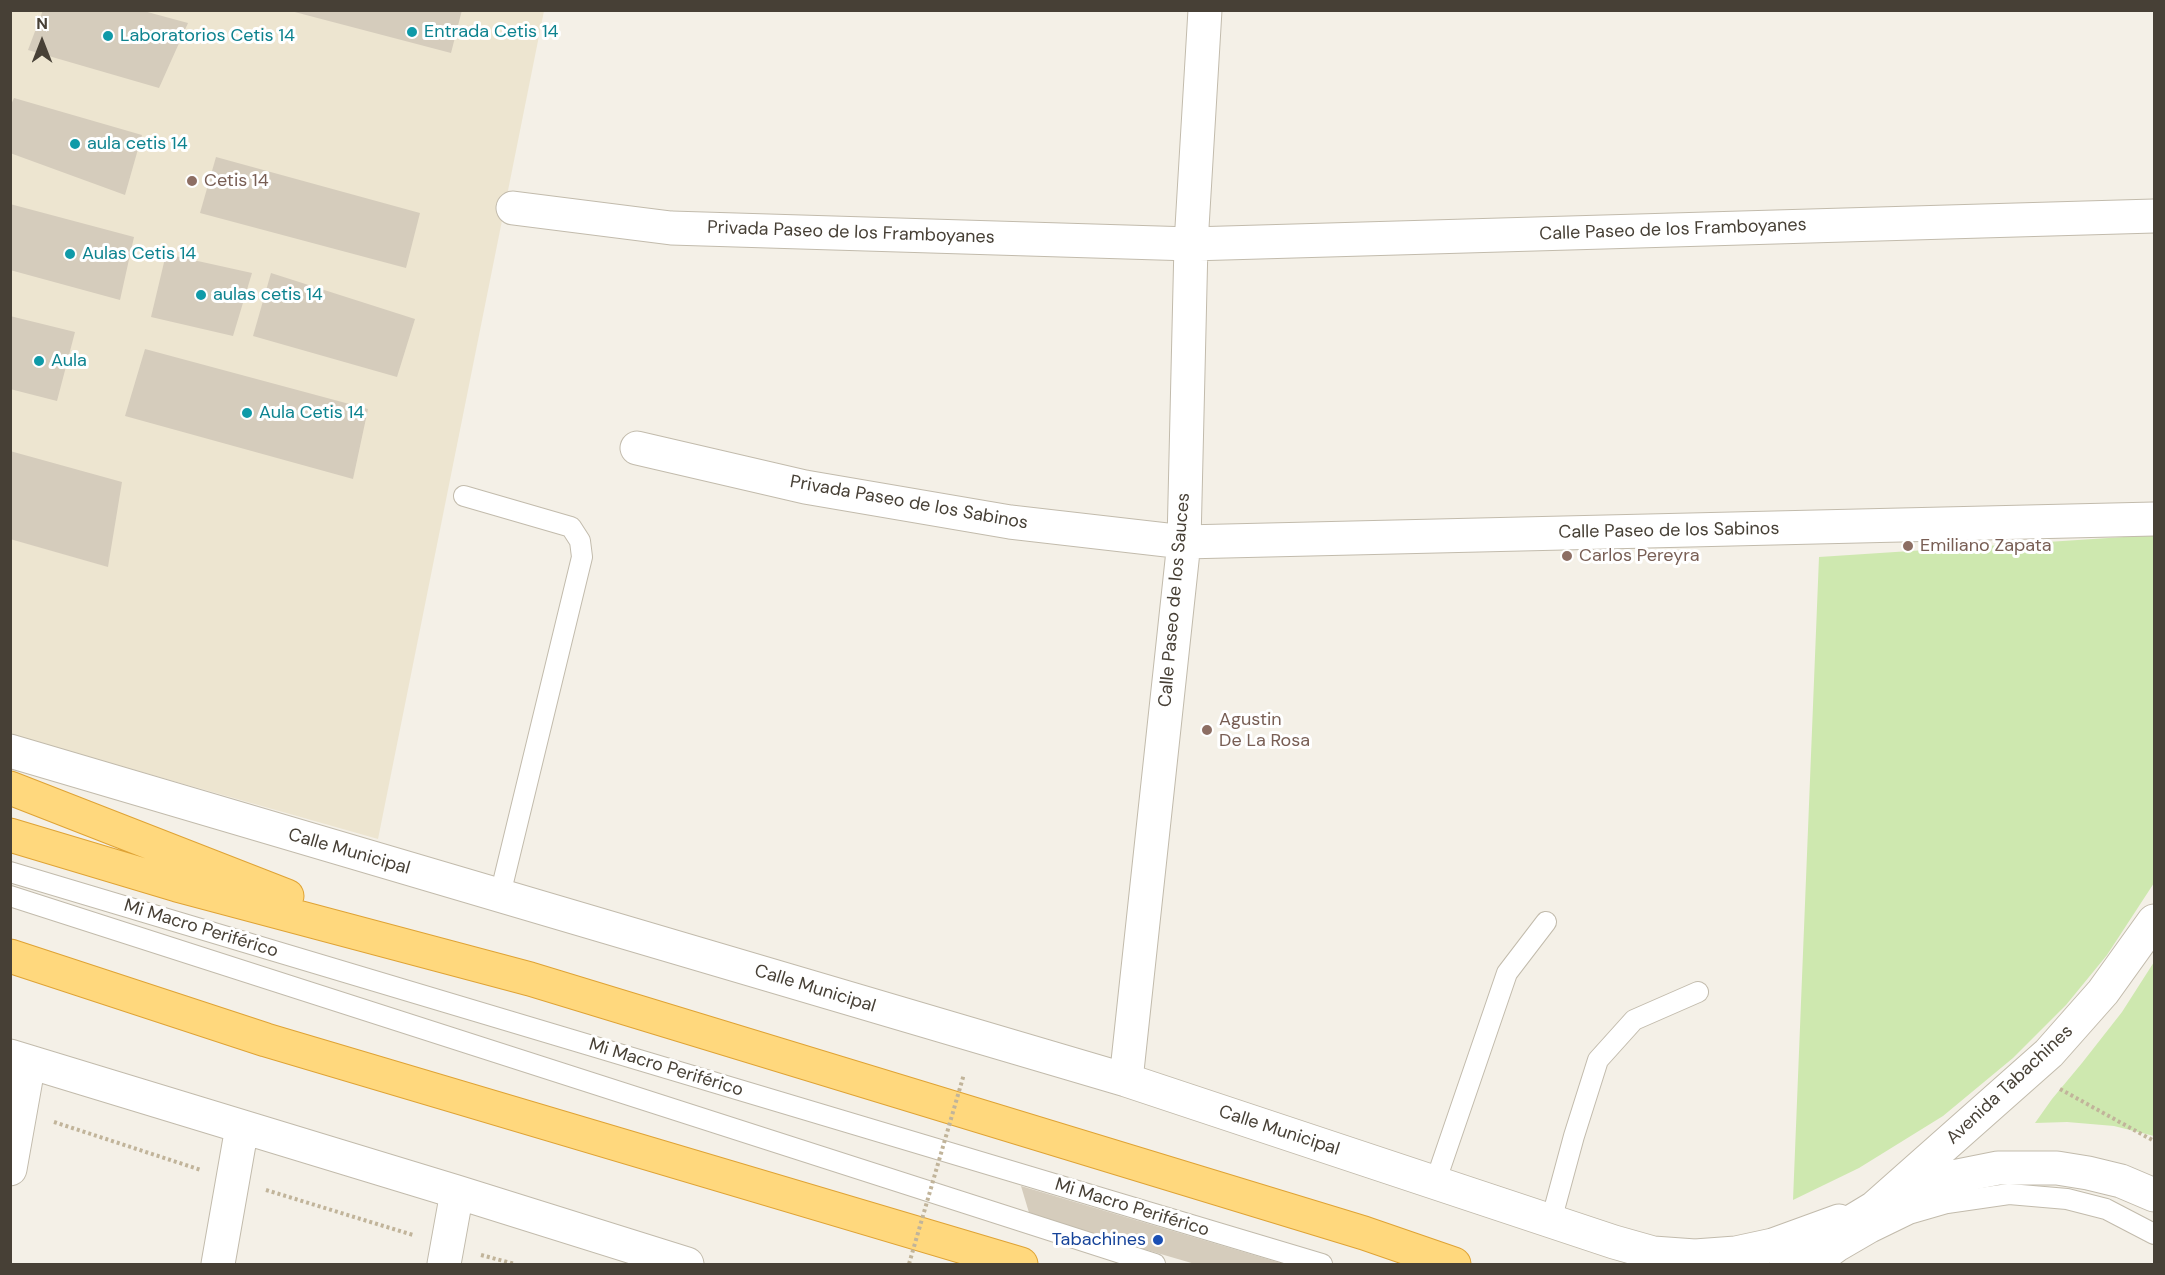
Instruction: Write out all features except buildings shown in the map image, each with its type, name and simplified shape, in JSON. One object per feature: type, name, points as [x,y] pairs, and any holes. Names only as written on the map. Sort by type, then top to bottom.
[{"type":"highway","points":[[10,788],[339,916],[530,979],[1353,1229],[1454,1264]]},
{"type":"highway","points":[[10,835],[177,885],[530,979]]},
{"type":"highway","points":[[10,956],[266,1040],[1021,1264]]},
{"type":"street","name":"Calle Paseo de los Sauces","points":[[1126,1080],[1184,542],[1191,244],[1205,10]]},
{"type":"street","name":"Privada Paseo de los Framboyanes","points":[[513,208],[671,228],[1191,244]]},
{"type":"street","name":"Calle Paseo de los Framboyanes","points":[[1191,244],[2154,216]]},
{"type":"street","name":"Privada Paseo de los Sabinos","points":[[637,448],[805,487],[1010,522],[1184,542]]},
{"type":"street","name":"Calle Paseo de los Sabinos","points":[[1184,542],[2154,519]]},
{"type":"street","name":"Calle Municipal","points":[[10,751],[1126,1080],[1653,1253],[1695,1256],[1736,1253],[1773,1245],[1874,1208]]},
{"type":"street","name":"Avenida Tabachines","points":[[1874,1208],[2029,1072],[2103,992],[2154,921]]},
{"type":"street","points":[[10,1169],[20,1059],[687,1264]]},
{"type":"street","points":[[218,1264],[242,1127]]},
{"type":"street","points":[[1786,1264],[1874,1208],[1953,1177],[1998,1168],[2057,1168],[2088,1173],[2121,1181],[2154,1195]]},
{"type":"street","points":[[444,1264],[457,1192]]},
{"type":"lane","points":[[464,496],[571,527],[580,541],[582,557],[500,895]]},
{"type":"lane","name":"Mi Macro Periférico","points":[[10,872],[1322,1264]]},
{"type":"lane","name":"Mi Macro Periférico","points":[[10,896],[1155,1264]]},
{"type":"lane","points":[[1435,1183],[1507,973],[1546,922]]},
{"type":"lane","points":[[1551,1221],[1598,1060],[1634,1020],[1698,992]]},
{"type":"lane","points":[[1822,1264],[1872,1232],[1909,1214],[1947,1203],[2009,1194],[2067,1198],[2096,1206],[2154,1234]]},
{"type":"path","points":[[2029,1072],[2154,1141]]},
{"type":"path","points":[[909,1264],[964,1074]]},
{"type":"shaded area","points":[[10,11],[544,11],[378,839],[11,735]]},
{"type":"green space","points":[[2154,535],[2154,883],[2107,955],[2066,1005],[2013,1058],[1943,1116],[1859,1168],[1793,1200],[1819,557]]},
{"type":"green space","points":[[2154,962],[2154,1136],[2114,1126],[2067,1122],[2035,1123],[2122,1012]]},
{"type":"place","name":"Entrada Cetis 14","points":[[412,32]]},
{"type":"place","name":"Laboratorios Cetis 14","points":[[108,36]]},
{"type":"place","name":"aula cetis 14","points":[[75,144]]},
{"type":"place","name":"Cetis 14","points":[[192,181]]},
{"type":"place","name":"Aulas Cetis 14","points":[[70,254]]},
{"type":"place","name":"aulas cetis 14","points":[[201,295]]},
{"type":"place","name":"Aula","points":[[39,361]]},
{"type":"place","name":"Aula Cetis 14","points":[[247,413]]},
{"type":"place","name":"Emiliano Zapata","points":[[1908,546]]},
{"type":"place","name":"Carlos Pereyra","points":[[1567,556]]},
{"type":"place","name":"Agustin De La Rosa","points":[[1207,730]]},
{"type":"place","name":"Tabachines","points":[[1158,1240]]}]
